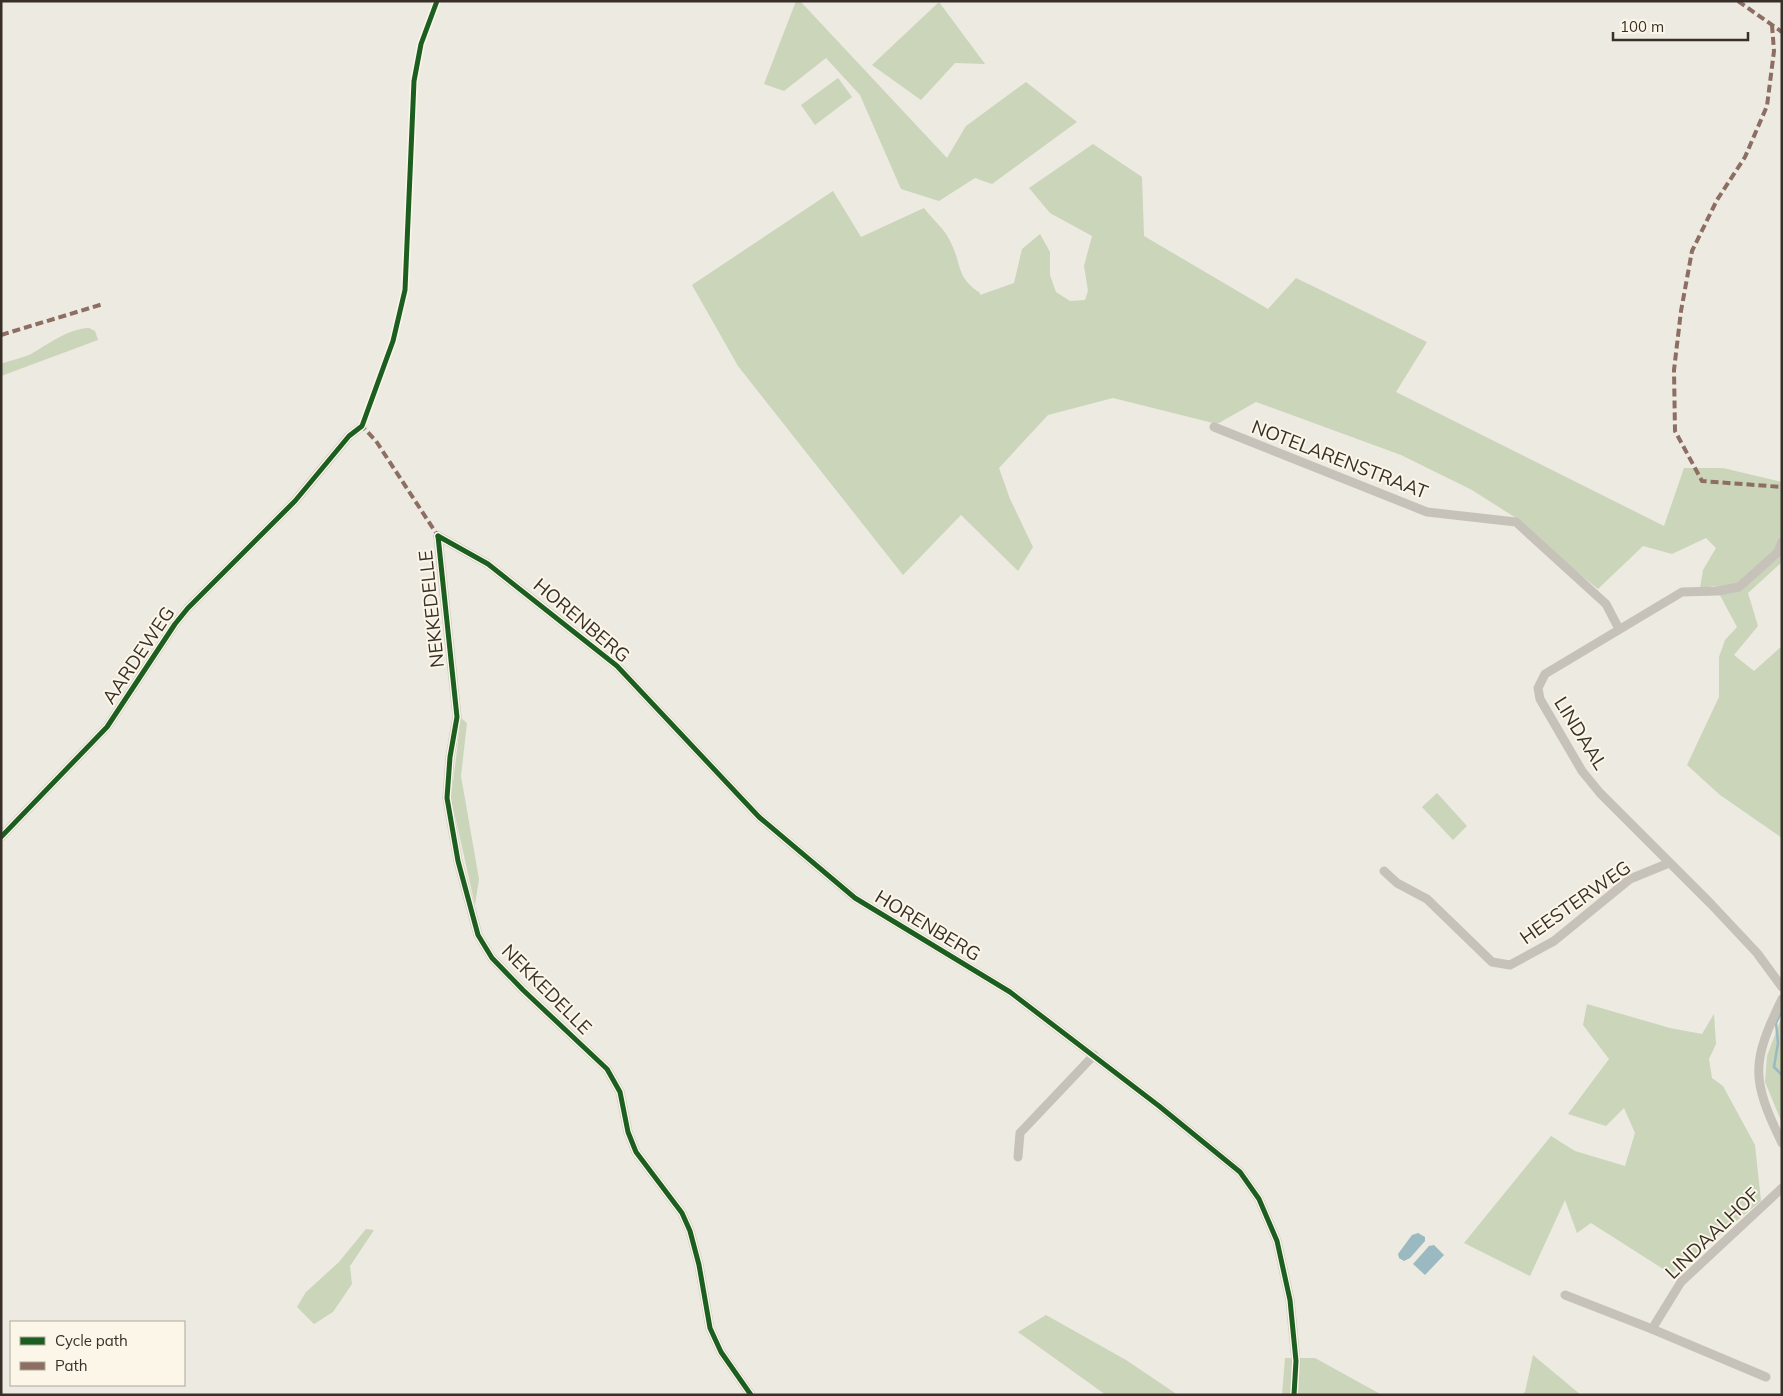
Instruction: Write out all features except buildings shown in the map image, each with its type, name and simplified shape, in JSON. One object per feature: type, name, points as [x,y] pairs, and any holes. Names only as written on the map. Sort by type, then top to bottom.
[{"type":"street","name":"AARDEWEG","points":[[1,837],[107,727],[171,630],[188,608],[295,501],[349,436],[362,426]]},
{"type":"street","name":"NOTELARENSTRAAT","points":[[1214,427],[1427,512],[1516,522],[1606,604],[1619,629]]},
{"type":"street","name":"HORENBERG","points":[[438,536],[488,564],[617,666],[759,817],[855,898],[1010,992],[1094,1055],[1240,1172],[1259,1199],[1277,1240],[1290,1300],[1296,1361],[1294,1395]]},
{"type":"street","name":"NEKKEDELLE","points":[[438,536],[457,717],[450,757],[447,798],[458,861],[478,935],[492,958],[608,1068],[615,1079],[620,1092],[628,1132],[636,1152],[682,1213],[690,1231],[699,1265],[710,1328],[721,1352],[751,1395]]},
{"type":"street","name":"LINDAAL","points":[[1782,542],[1778,552],[1739,587],[1718,591],[1682,592],[1545,674],[1539,683],[1538,693],[1570,752],[1600,793],[1757,953],[1782,987]]},
{"type":"street","name":"HEESTERWEG","points":[[1384,871],[1397,883],[1427,899],[1492,962],[1510,965],[1554,941],[1630,879],[1669,863]]},
{"type":"street","points":[[1782,999],[1759,1053],[1758,1077],[1762,1100],[1782,1143]]},
{"type":"street","points":[[1018,1157],[1020,1133],[1094,1055]]},
{"type":"street","name":"LINDAALHOF","points":[[1652,1329],[1681,1282],[1782,1188]]},
{"type":"street","points":[[1565,1295],[1766,1377]]},
{"type":"green space","points":[[796,1],[800,1],[947,158],[966,126],[1026,82],[1077,122],[992,184],[975,178],[939,201],[901,189],[860,95],[826,58],[784,91],[764,84]]},
{"type":"green space","points":[[939,2],[985,64],[955,63],[921,100],[872,65]]},
{"type":"green space","points":[[838,78],[852,97],[815,125],[801,105]]},
{"type":"green space","points":[[1093,144],[1142,177],[1144,236],[1268,309],[1296,278],[1427,342],[1396,392],[1664,526],[1684,468],[1723,468],[1782,482],[1782,562],[1748,593],[1758,626],[1734,655],[1754,671],[1782,646],[1782,838],[1720,795],[1687,765],[1719,697],[1719,657],[1725,640],[1737,627],[1715,586],[1700,588],[1703,570],[1716,548],[1706,538],[1672,554],[1643,546],[1598,589],[1543,545],[1516,518],[1472,490],[1401,455],[1256,402],[1217,424],[1113,398],[1048,415],[999,468],[1010,499],[1033,547],[1018,571],[961,515],[903,575],[738,366],[692,285],[833,191],[861,237],[924,208],[949,238],[963,276],[980,295],[1014,283],[1022,249],[1040,234],[1050,252],[1050,275],[1056,292],[1070,301],[1085,300],[1088,291],[1084,266],[1092,236],[1050,213],[1029,188]]},
{"type":"green space","points":[[89,328],[95,331],[98,340],[1,376],[1,364],[31,354],[73,331]]},
{"type":"green space","points":[[461,718],[467,723],[461,776],[479,879],[475,905],[451,798]]},
{"type":"green space","points":[[1437,793],[1467,826],[1453,840],[1422,807]]},
{"type":"green space","points":[[1587,1004],[1670,1028],[1702,1034],[1714,1014],[1716,1044],[1709,1059],[1712,1078],[1723,1086],[1755,1145],[1761,1201],[1671,1274],[1591,1223],[1577,1233],[1565,1200],[1530,1276],[1464,1243],[1551,1136],[1575,1151],[1625,1166],[1635,1133],[1624,1108],[1606,1126],[1568,1114],[1609,1059],[1583,1025]]},
{"type":"green space","points":[[1782,1016],[1782,1123],[1765,1082],[1767,1056]]},
{"type":"green space","points":[[366,1229],[374,1230],[350,1266],[352,1284],[333,1312],[314,1324],[297,1307],[306,1292],[339,1262]]},
{"type":"green space","points":[[1046,1315],[1126,1360],[1178,1395],[1106,1395],[1018,1332]]},
{"type":"green space","points":[[1533,1355],[1581,1395],[1521,1395],[1525,1392]]},
{"type":"green space","points":[[1285,1358],[1315,1358],[1382,1395],[1282,1395]]},
{"type":"water","points":[[1418,1233],[1425,1237],[1425,1241],[1410,1258],[1404,1261],[1399,1258],[1398,1254],[1412,1235]]},
{"type":"water","points":[[1434,1245],[1444,1255],[1425,1275],[1413,1264],[1429,1246]]},
{"type":"waterway","points":[[1781,1013],[1776,1023],[1778,1043],[1774,1067],[1782,1075]]},
{"type":"marked path","points":[[1738,1],[1782,32]]},
{"type":"marked path","points":[[1772,25],[1774,51],[1767,106],[1745,157],[1717,200],[1692,251],[1681,311],[1674,370],[1675,431],[1702,481],[1782,487]]},
{"type":"marked path","points":[[1,335],[103,304]]},
{"type":"marked path","points":[[363,423],[362,426],[376,441],[438,536]]},
{"type":"cycle path","points":[[1,837],[107,727],[175,624],[188,608],[295,501],[349,436],[362,426],[393,341],[405,290],[414,81],[421,44],[437,1]]},
{"type":"cycle path","points":[[438,536],[488,564],[617,666],[759,817],[855,898],[1010,992],[1159,1106],[1240,1172],[1259,1199],[1277,1241],[1290,1300],[1296,1361],[1294,1395]]},
{"type":"cycle path","points":[[438,536],[457,717],[450,757],[447,798],[458,861],[478,935],[492,958],[607,1069],[620,1092],[628,1132],[636,1152],[682,1213],[690,1231],[699,1265],[710,1328],[721,1352],[751,1395]]}]
